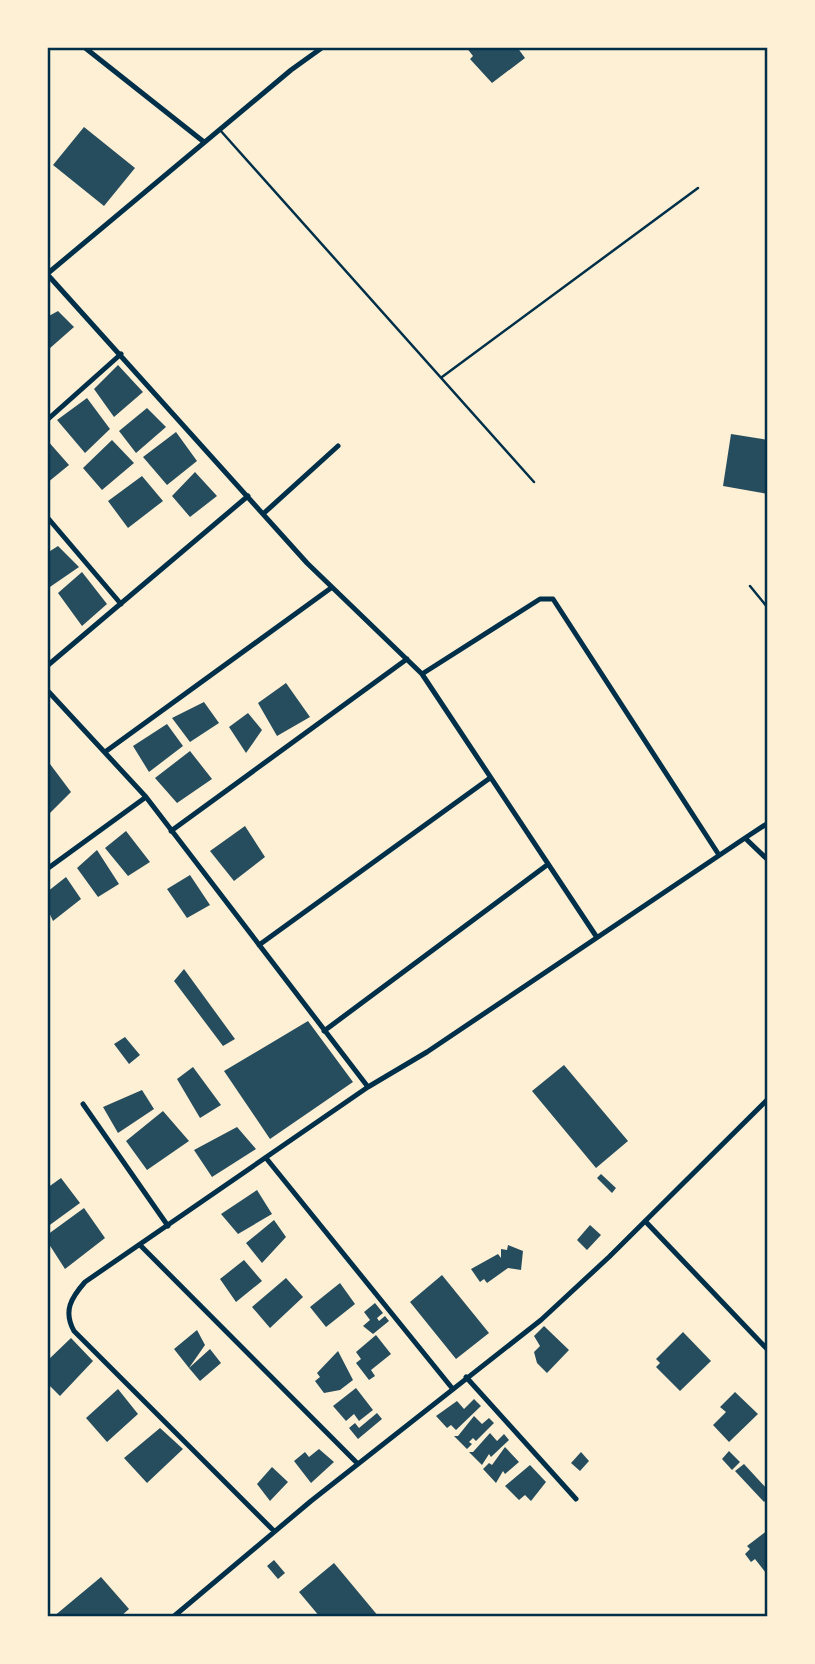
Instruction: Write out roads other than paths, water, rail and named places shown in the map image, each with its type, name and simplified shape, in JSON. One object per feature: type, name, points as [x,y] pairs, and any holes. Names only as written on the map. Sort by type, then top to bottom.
[{"type":"street","points":[[84,47],[204,142]]},
{"type":"street","points":[[323,47],[219,129],[47,274],[331,588],[422,674],[596,936]]},
{"type":"street","points":[[47,420],[121,354]]},
{"type":"street","points":[[263,514],[338,446]]},
{"type":"street","points":[[47,666],[247,496]]},
{"type":"street","points":[[47,517],[121,604]]},
{"type":"street","points":[[105,752],[331,588]]},
{"type":"street","points":[[422,674],[540,599],[552,599],[719,855]]},
{"type":"street","points":[[172,831],[407,659]]},
{"type":"street","points":[[47,690],[146,797],[368,1087]]},
{"type":"street","points":[[259,945],[490,778]]},
{"type":"street","points":[[47,869],[146,797]]},
{"type":"street","points":[[274,1531],[74,1331],[68,1320],[73,1296],[85,1282],[368,1087],[426,1052],[768,823]]},
{"type":"street","points":[[745,838],[768,860]]},
{"type":"street","points":[[324,1031],[547,865]]},
{"type":"street","points":[[173,1617],[274,1531],[541,1320],[768,1099]]},
{"type":"street","points":[[83,1104],[168,1226]]},
{"type":"street","points":[[266,1158],[452,1388]]},
{"type":"street","points":[[645,1221],[768,1350]]},
{"type":"street","points":[[140,1245],[358,1464]]},
{"type":"street","points":[[466,1377],[576,1499]]},
{"type":"lane","points":[[219,129],[534,482]]},
{"type":"lane","points":[[441,378],[698,188]]},
{"type":"lane","points":[[750,586],[768,608]]}]
